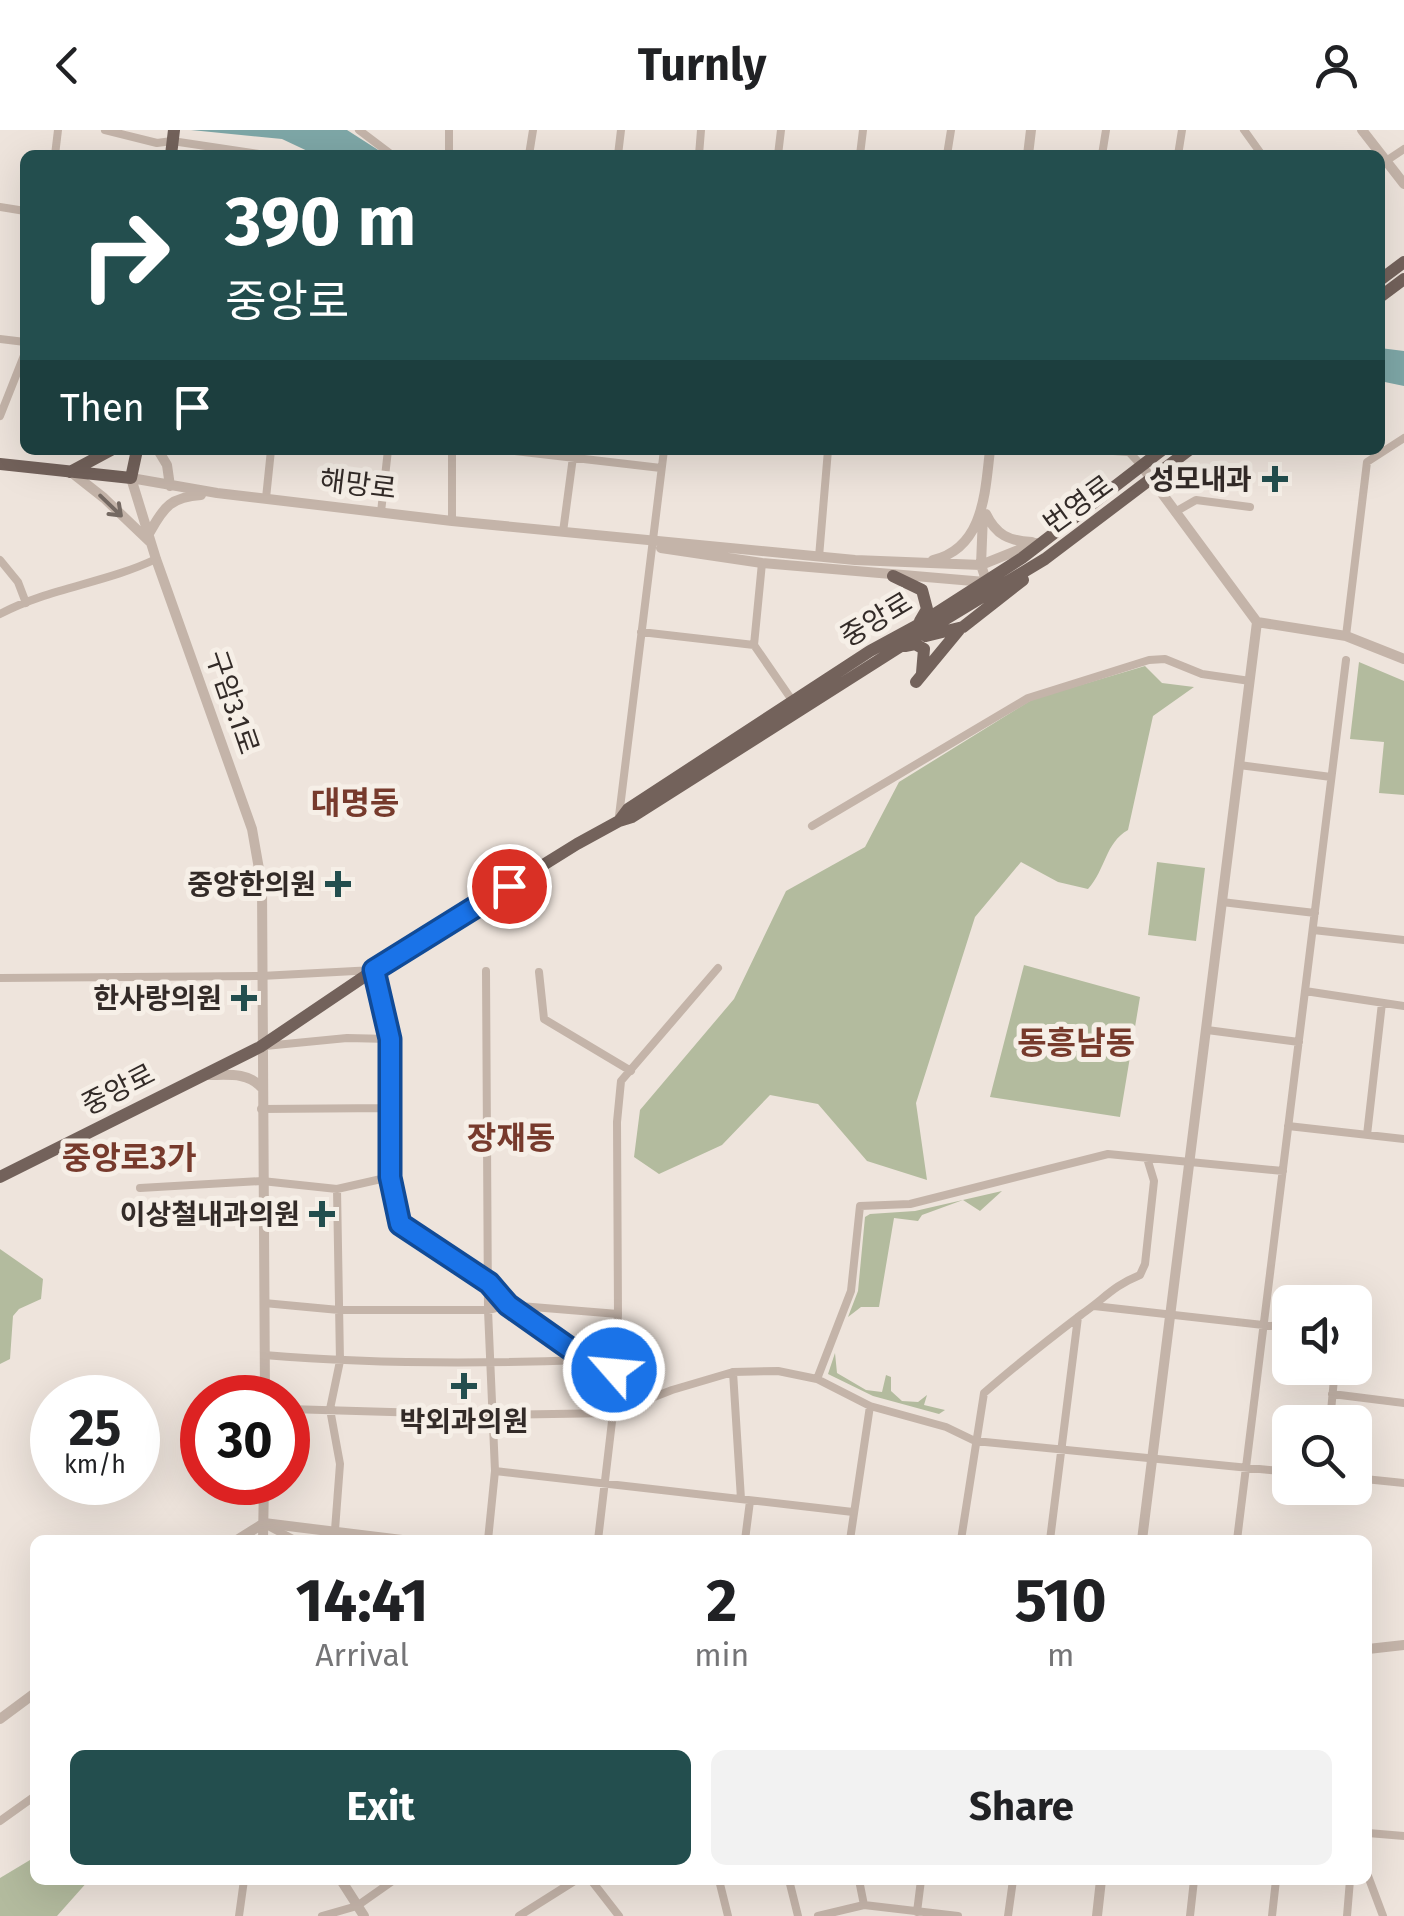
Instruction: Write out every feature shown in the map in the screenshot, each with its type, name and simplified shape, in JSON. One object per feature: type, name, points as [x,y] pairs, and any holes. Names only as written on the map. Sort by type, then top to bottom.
[{"type":"main road","points":[[70,472],[102,455]]},
{"type":"main road","name":"구암3.1로","points":[[132,478],[136,455]]},
{"type":"main road","name":"번영로","points":[[988,587],[1155,455]]},
{"type":"main road","name":"번영로","points":[[988,587],[1045,559],[1183,455]]},
{"type":"main road","name":"해망로","points":[[0,464],[132,478]]},
{"type":"main road","points":[[898,648],[915,644],[924,649],[924,664],[916,682],[963,627],[1045,559]]},
{"type":"main road","points":[[893,576],[916,585],[926,596],[927,610],[917,632]]},
{"type":"main road","name":"중앙로","points":[[796,705],[898,648],[988,587]]},
{"type":"main road","points":[[917,632],[963,627]]},
{"type":"main road","name":"중앙로","points":[[0,1177],[260,1047],[374,970],[618,821],[632,818],[870,650],[917,632]]},
{"type":"street","points":[[105,130],[157,143],[172,140],[235,150]]},
{"type":"street","points":[[359,130],[385,150]]},
{"type":"street","points":[[1385,165],[1404,184]]},
{"type":"street","points":[[0,416],[20,366]]},
{"type":"street","points":[[161,455],[170,486]]},
{"type":"street","points":[[266,498],[270,455]]},
{"type":"street","points":[[381,512],[387,455]]},
{"type":"street","points":[[452,455],[452,521]]},
{"type":"street","points":[[568,455],[662,468]]},
{"type":"street","points":[[618,821],[663,455]]},
{"type":"street","points":[[819,558],[828,455]]},
{"type":"street","points":[[988,587],[982,565],[983,504],[989,455]]},
{"type":"street","points":[[1132,455],[1257,622],[1143,1535]]},
{"type":"street","points":[[1346,636],[1367,462],[1378,455]]},
{"type":"street","points":[[563,532],[573,457]]},
{"type":"street","points":[[70,472],[150,537],[164,505],[180,496],[216,493]]},
{"type":"street","name":"해망로","points":[[132,478],[216,493],[651,542],[819,558],[982,565]]},
{"type":"street","name":"구암3.1로","points":[[132,478],[156,559],[252,829],[262,886],[260,1087],[264,1375]]},
{"type":"street","points":[[1175,512],[1196,500],[1250,506]]},
{"type":"street","points":[[983,504],[998,533],[1017,542],[1043,540]]},
{"type":"street","points":[[918,563],[942,558],[955,550],[974,528],[983,504]]},
{"type":"street","points":[[982,565],[1043,540]]},
{"type":"street","name":"해망로","points":[[651,542],[664,550],[762,564],[988,587]]},
{"type":"street","points":[[0,614],[126,573],[156,559]]},
{"type":"street","points":[[0,560],[18,582],[26,604]]},
{"type":"street","points":[[762,564],[754,645],[796,705]]},
{"type":"street","points":[[1257,622],[1346,636],[1404,658]]},
{"type":"street","points":[[641,632],[754,645]]},
{"type":"street","points":[[812,826],[1028,698],[1149,660],[1165,659],[1202,674],[1250,681]]},
{"type":"street","points":[[1238,1535],[1346,660]]},
{"type":"street","points":[[1239,765],[1331,777]]},
{"type":"street","points":[[1222,902],[1315,913]]},
{"type":"street","points":[[1313,930],[1404,940]]},
{"type":"street","points":[[599,1535],[613,1412],[618,1314],[621,1081],[718,968]]},
{"type":"street","points":[[374,970],[390,1039],[390,1177],[400,1224],[489,1283],[508,1305],[586,1360],[614,1370]]},
{"type":"street","name":"중앙로","points":[[261,976],[374,970]]},
{"type":"street","points":[[486,971],[488,1310],[495,1471],[489,1535]]},
{"type":"street","points":[[539,972],[544,1020],[631,1071]]},
{"type":"street","points":[[0,978],[261,976]]},
{"type":"street","points":[[1305,992],[1404,1006]]},
{"type":"street","points":[[1367,1135],[1382,1003]]},
{"type":"street","points":[[1206,1030],[1299,1042]]},
{"type":"street","name":"중앙로","points":[[260,1047],[347,1038],[390,1039]]},
{"type":"street","points":[[203,1074],[237,1075],[255,1080],[260,1087]]},
{"type":"street","points":[[261,1109],[390,1108]]},
{"type":"street","points":[[1288,1126],[1404,1139]]},
{"type":"street","points":[[817,1380],[851,1291],[860,1206],[910,1204],[1108,1154],[1283,1171]]},
{"type":"street","points":[[963,1535],[984,1393],[1114,1286],[1140,1275],[1145,1264],[1154,1182],[1146,1158]]},
{"type":"street","points":[[140,1188],[262,1181],[337,1189],[390,1177]]},
{"type":"street","points":[[335,1530],[340,1464],[330,1409],[340,1361],[337,1189]]},
{"type":"street","points":[[264,1303],[339,1310],[488,1310],[508,1305],[618,1314]]},
{"type":"street","points":[[1094,1306],[1272,1327]]},
{"type":"street","points":[[1051,1535],[1078,1318]]},
{"type":"street","points":[[264,1355],[340,1361],[586,1360]]},
{"type":"street","points":[[310,1409],[493,1415],[613,1412],[733,1372],[778,1371],[817,1380],[870,1406],[946,1427],[974,1441],[1272,1470]]},
{"type":"street","points":[[733,1372],[734,1441],[746,1500],[744,1535]]},
{"type":"street","points":[[1331,1405],[1333,1385]]},
{"type":"street","points":[[1332,1394],[1404,1403]]},
{"type":"street","points":[[851,1535],[870,1406]]},
{"type":"street","points":[[495,1471],[854,1512]]},
{"type":"street","points":[[1372,1479],[1404,1482]]},
{"type":"street","points":[[264,1505],[264,1535]]},
{"type":"street","points":[[264,1523],[286,1535]]},
{"type":"street","points":[[245,1535],[264,1523],[368,1535]]},
{"type":"street","points":[[1372,1649],[1404,1646]]},
{"type":"street","points":[[0,1719],[30,1696]]},
{"type":"street","points":[[0,1821],[30,1800]]},
{"type":"street","points":[[1372,1833],[1404,1836]]},
{"type":"street","points":[[239,1916],[243,1885]]},
{"type":"street","points":[[343,1885],[360,1911]]},
{"type":"street","points":[[322,1916],[360,1911],[389,1885]]},
{"type":"street","points":[[519,1916],[568,1885]]},
{"type":"street","points":[[596,1885],[619,1916]]},
{"type":"street","points":[[720,1885],[728,1916]]},
{"type":"street","points":[[790,1885],[798,1916]]},
{"type":"street","points":[[860,1885],[864,1905]]},
{"type":"street","points":[[916,1914],[919,1885]]},
{"type":"street","points":[[1008,1916],[1012,1885]]},
{"type":"street","points":[[1097,1916],[1101,1885]]},
{"type":"street","points":[[1190,1916],[1193,1885]]},
{"type":"street","points":[[1272,1916],[1275,1885]]},
{"type":"street","points":[[1347,1916],[1350,1885]]},
{"type":"street","points":[[1371,1885],[1383,1916]]},
{"type":"street","points":[[818,1916],[864,1905],[958,1916]]},
{"type":"green space","points":[[1359,662],[1404,681],[1404,795],[1379,793],[1384,742],[1350,739]]},
{"type":"green space","points":[[1145,666],[1162,683],[1194,687],[1153,716],[1128,830],[1115,842],[1094,881],[1088,889],[1058,882],[1021,862],[975,917],[916,1103],[927,1180],[867,1161],[818,1104],[770,1095],[722,1145],[659,1174],[634,1157],[640,1110],[734,999],[786,891],[865,847],[899,782],[1033,699]]},
{"type":"green space","points":[[1157,862],[1205,868],[1196,941],[1148,935]]},
{"type":"green space","points":[[1024,965],[1140,997],[1120,1117],[990,1097]]},
{"type":"green space","points":[[1002,1191],[980,1211],[963,1200],[922,1215],[918,1221],[894,1218],[879,1307],[861,1307],[848,1317],[858,1291],[865,1217],[915,1211]]},
{"type":"green space","points":[[0,1249],[43,1279],[41,1299],[13,1316],[10,1359],[0,1364]]},
{"type":"green space","points":[[835,1353],[837,1373],[866,1390],[882,1392],[886,1375],[891,1377],[891,1391],[902,1401],[918,1402],[927,1395],[924,1405],[945,1410],[939,1414],[873,1396],[828,1374]]},
{"type":"green space","points":[[30,1860],[30,1885],[85,1885],[57,1916],[0,1916],[0,1878]]},
{"type":"water","points":[[191,130],[347,130],[378,150],[305,150],[282,139]]},
{"type":"water","points":[[1385,349],[1404,351],[1404,386],[1385,382]]},
{"type":"place","name":"성모내과","points":[[1275,479]]},
{"type":"place","name":"중앙한의원","points":[[338,884]]},
{"type":"place","name":"한사랑의원","points":[[244,998]]},
{"type":"place","name":"이상철내과의원","points":[[322,1214]]},
{"type":"place","name":"박외과의원","points":[[464,1386]]},
{"type":"district","name":"대명동","points":[[355,803]]},
{"type":"district","name":"동흥남동","points":[[1076,1043]]},
{"type":"district","name":"장재동","points":[[511,1138]]},
{"type":"district","name":"중앙로3가","points":[[129,1158]]},
{"type":"route","points":[[509,886],[374,970],[390,1039],[390,1177],[400,1224],[489,1283],[508,1305],[586,1360],[614,1370]]}]
